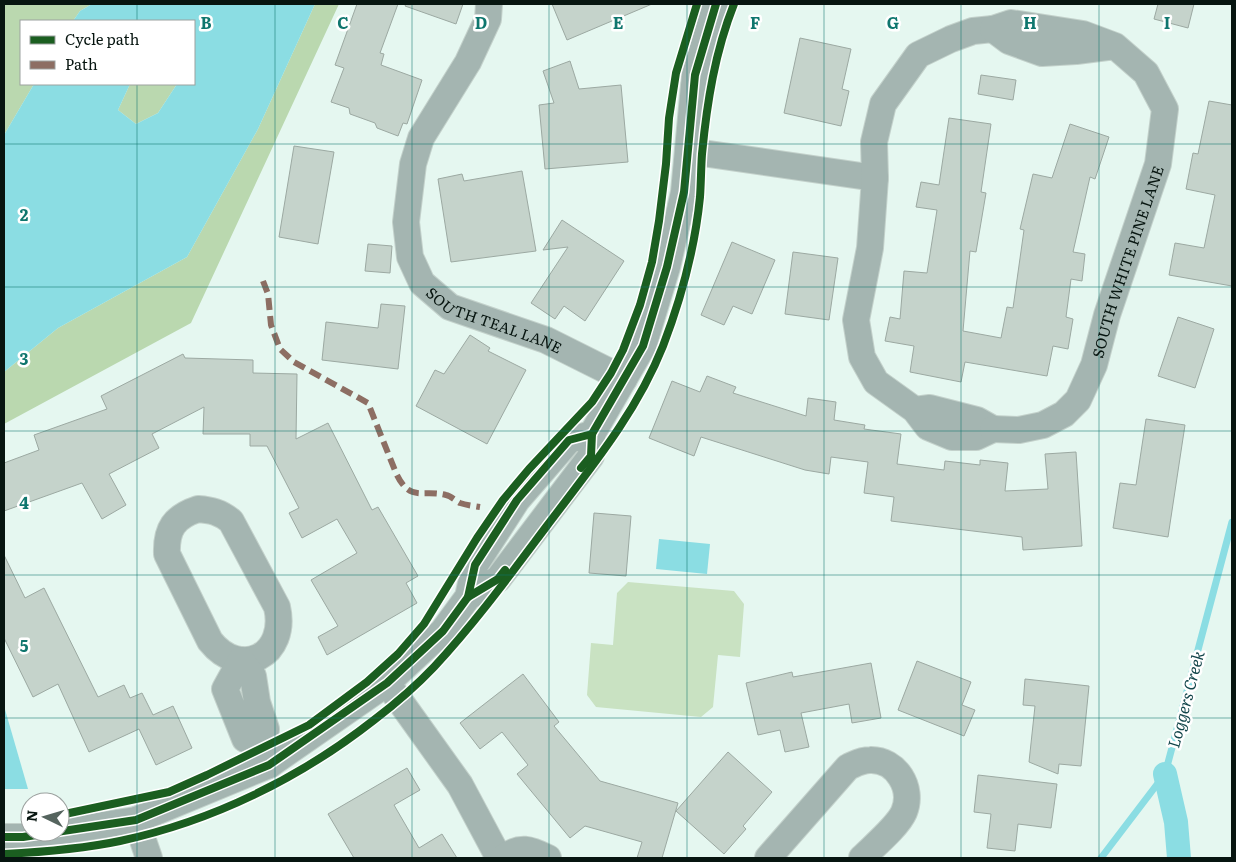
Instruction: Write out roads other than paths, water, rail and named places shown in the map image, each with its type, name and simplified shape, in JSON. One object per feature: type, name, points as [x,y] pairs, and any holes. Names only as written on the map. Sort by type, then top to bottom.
[{"type":"street","name":"SOUTH TEAL LANE","points":[[489,4],[488,19],[468,62],[421,138],[413,164],[406,222],[410,257],[422,283],[450,307],[546,340],[624,379]]},
{"type":"street","points":[[4,837],[23,837],[136,820],[266,756],[387,683],[443,631],[468,596],[498,579],[591,456],[592,434],[643,346],[667,267],[684,192],[695,75],[716,4]]},
{"type":"street","name":"SOUTH WHITE PINE LANE","points":[[1011,23],[1083,34],[1115,46],[1146,73],[1165,109],[1158,164],[1107,315],[1094,365],[1078,400],[1064,414],[1043,425],[1019,430],[993,430],[976,437],[952,436],[928,427],[915,410],[876,382],[862,357],[856,320],[870,248],[876,178],[874,142],[883,104],[918,54],[958,36],[1011,23]]},
{"type":"street","points":[[688,151],[876,178]]},
{"type":"street","points":[[241,660],[254,658],[265,653],[274,644],[279,632],[280,619],[277,607],[231,521],[221,514],[210,510],[198,509],[186,513],[176,520],[166,542],[167,554],[210,641],[218,651],[229,658],[241,660],[253,676],[257,702],[266,730],[266,756]]},
{"type":"street","points":[[387,683],[460,785],[501,858],[509,853],[520,850],[531,850],[548,858]]},
{"type":"street","points":[[768,858],[848,768],[859,762],[871,760],[883,762],[894,768],[902,778],[906,789],[907,801],[904,813],[897,822],[862,858]]},
{"type":"street","points":[[136,820],[149,858]]},
{"type":"water","points":[[92,4],[315,4],[258,129],[187,257],[58,328],[4,372],[4,135],[33,85],[130,85],[118,110],[136,124],[158,113],[176,85],[195,85],[195,20],[74,20],[80,11]]},
{"type":"water","points":[[659,539],[710,544],[707,574],[656,569]]},
{"type":"water","points":[[4,706],[28,789],[4,789]]},
{"type":"waterway","name":"Loggers Creek","points":[[1101,858],[1165,774],[1232,522]]},
{"type":"waterway","points":[[1165,774],[1176,822],[1179,858]]}]
